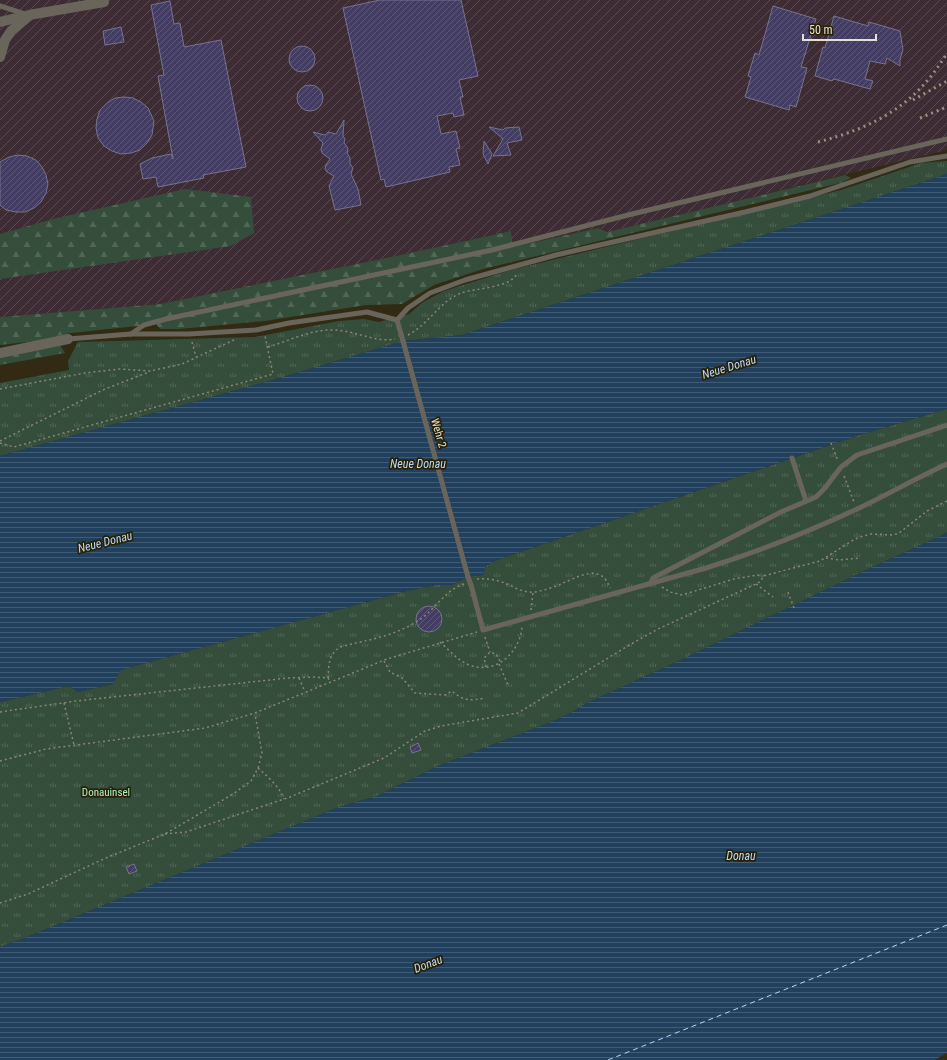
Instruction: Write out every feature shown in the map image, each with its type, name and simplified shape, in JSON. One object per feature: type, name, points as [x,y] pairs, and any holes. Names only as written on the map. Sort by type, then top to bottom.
[{"type":"street","points":[[0,22],[30,15],[104,2]]},
{"type":"street","points":[[0,57],[4,40],[11,31],[30,15]]},
{"type":"street","points":[[0,353],[68,339]]},
{"type":"lane","points":[[0,6],[30,15]]},
{"type":"lane","points":[[131,334],[144,325],[166,319],[492,250],[632,214],[947,139]]},
{"type":"lane","points":[[68,339],[131,334],[189,334],[263,328],[367,312],[397,320],[408,308],[430,293],[465,280],[556,255],[745,212],[803,197],[910,162],[947,156]]},
{"type":"lane","name":"Wehr 2","points":[[397,320],[483,630]]},
{"type":"lane","points":[[650,584],[653,578],[781,512],[816,497],[841,467],[857,456],[947,425]]},
{"type":"lane","points":[[792,458],[806,501]]},
{"type":"lane","points":[[483,630],[706,568],[768,547],[857,509],[947,464]]},
{"type":"path","points":[[0,442],[14,447],[273,374],[263,328]]},
{"type":"path","points":[[189,334],[196,357]]},
{"type":"path","points":[[0,442],[105,390],[150,371],[182,364],[236,339]]},
{"type":"path","points":[[0,389],[85,372],[120,369],[150,371]]},
{"type":"path","points":[[831,443],[837,458]]},
{"type":"path","points":[[843,473],[852,496]]},
{"type":"path","points":[[664,588],[676,595],[682,595],[734,580],[757,575],[763,576],[820,561],[855,539],[863,536],[871,534],[893,535],[899,533],[927,511],[947,501]]},
{"type":"path","points":[[826,558],[839,560],[860,558]]},
{"type":"path","points":[[593,573],[600,575],[606,580],[611,594]]},
{"type":"path","points":[[165,834],[186,832],[284,800],[384,758],[425,732],[441,726],[518,713],[644,637],[756,584],[761,581],[763,576]]},
{"type":"path","points":[[756,584],[773,597]]},
{"type":"path","points":[[530,611],[533,592]]},
{"type":"path","points":[[788,592],[794,608]]},
{"type":"path","points":[[440,642],[462,662],[472,666],[486,667],[500,663],[514,651],[522,633],[523,619]]},
{"type":"path","points":[[0,761],[46,749],[205,728],[255,713],[384,661],[440,642],[483,630]]},
{"type":"path","points":[[487,642],[490,652]]},
{"type":"path","points":[[330,682],[328,678],[330,656],[340,647],[354,643]]},
{"type":"path","points":[[490,652],[496,654],[508,685]]},
{"type":"path","points":[[486,667],[484,658],[490,652]]},
{"type":"path","points":[[384,661],[390,672],[402,678],[415,693],[445,695],[452,691],[460,698],[476,700],[485,698]]},
{"type":"path","points":[[0,712],[64,703],[299,678],[328,678]]},
{"type":"path","points":[[299,678],[305,692]]},
{"type":"path","points":[[64,703],[74,745]]},
{"type":"path","points":[[0,903],[28,894],[108,857],[165,834],[233,794],[251,780],[258,768],[262,753],[255,713]]},
{"type":"path","points":[[258,768],[273,782],[282,794],[284,800]]},
{"type":"shaded area","points":[[0,0],[947,0],[947,150],[607,232],[598,228],[512,247],[511,231],[160,304],[0,317]]},
{"type":"green space","points":[[947,161],[947,174],[462,335],[403,341],[280,378],[0,456],[0,383],[69,370],[68,361],[78,342],[255,337],[339,321],[364,319],[379,322],[409,314],[423,302],[444,291],[511,270],[841,190],[921,163]]},
{"type":"green space","points":[[845,175],[851,178],[840,183],[483,269],[434,285],[402,304],[366,305],[265,321],[179,329],[160,329],[156,324],[71,333],[35,341],[0,345],[0,317],[160,304],[511,231],[513,247],[598,228],[607,232]]},
{"type":"green space","points":[[185,189],[251,197],[254,233],[231,246],[0,279],[0,234],[53,219]]},
{"type":"green space","points":[[60,345],[65,353],[0,365],[0,357]]},
{"type":"green space","name":"Donauinsel","points":[[947,409],[947,533],[866,570],[683,659],[589,702],[556,720],[438,766],[377,796],[336,808],[25,938],[0,947],[0,702],[69,686],[78,692],[113,684],[120,670],[406,591],[436,585],[451,585],[468,577],[483,575],[486,566],[500,559],[856,436]]},
{"type":"water","name":"Neue Donau","points":[[947,174],[947,409],[856,436],[500,559],[486,566],[483,575],[468,577],[451,585],[436,585],[406,591],[121,670],[113,684],[78,692],[69,686],[0,702],[0,456],[280,378],[403,341],[462,335]]},
{"type":"water","name":"Donau","points":[[947,533],[947,1053],[935,1060],[0,1060],[0,947],[25,938],[336,808],[377,796],[438,766],[556,720],[589,702],[683,659],[866,570]]},
{"type":"building","points":[[380,0],[461,0],[478,76],[459,80],[463,97],[460,97],[464,115],[454,117],[453,113],[437,116],[441,134],[456,131],[460,148],[456,149],[460,165],[449,167],[450,172],[386,187],[384,179],[381,180],[343,8]]},
{"type":"building","points":[[170,1],[174,24],[180,23],[184,47],[221,40],[246,167],[203,175],[204,178],[158,187],[156,177],[143,179],[140,164],[152,158],[171,154],[173,159],[158,76],[164,75],[151,5]]},
{"type":"building","points":[[773,6],[816,19],[801,67],[807,68],[796,107],[790,105],[789,110],[745,97],[751,77],[748,76],[755,53],[759,55]]},
{"type":"building","points":[[834,16],[868,26],[869,22],[900,31],[903,50],[900,59],[900,66],[887,58],[885,64],[870,61],[865,79],[873,81],[870,89],[834,79],[832,81],[815,76]]},
{"type":"building","points":[[121,27],[124,42],[105,45],[103,31]]},
{"type":"building","points":[[302,46],[311,50],[315,59],[311,68],[302,72],[293,68],[289,59],[293,50]]},
{"type":"building","points":[[310,85],[319,89],[323,98],[319,107],[310,111],[301,107],[297,98],[301,89]]},
{"type":"building","points":[[115,98],[133,98],[141,102],[148,108],[154,121],[152,135],[140,150],[121,154],[104,146],[98,138],[96,128],[100,110]]},
{"type":"building","points":[[344,120],[344,143],[348,148],[347,153],[350,158],[350,164],[353,168],[351,174],[358,189],[361,205],[335,210],[329,186],[334,176],[325,169],[330,159],[322,153],[321,149],[323,143],[313,132],[325,135],[328,132],[336,134]]},
{"type":"building","points":[[489,127],[503,130],[505,128],[519,127],[522,140],[507,143],[511,155],[493,156],[503,139]]},
{"type":"building","points":[[484,141],[492,154],[488,164],[483,154]]},
{"type":"building","points":[[18,155],[27,156],[36,160],[46,175],[48,184],[46,193],[41,202],[34,208],[25,212],[6,210],[0,205],[0,162],[9,157]]},
{"type":"building","points":[[429,606],[438,610],[442,619],[438,628],[429,632],[420,628],[416,619],[420,610]]},
{"type":"building","points":[[418,743],[421,750],[412,753],[410,747]]},
{"type":"building","points":[[134,864],[137,871],[129,874],[126,867]]},
{"type":"ferry route","points":[[608,1060],[947,925]]},
{"type":"railway","points":[[818,142],[839,136],[876,121],[908,100],[922,87],[947,53]]},
{"type":"railway","points":[[913,100],[947,81]]},
{"type":"railway","points":[[920,118],[947,107]]}]
